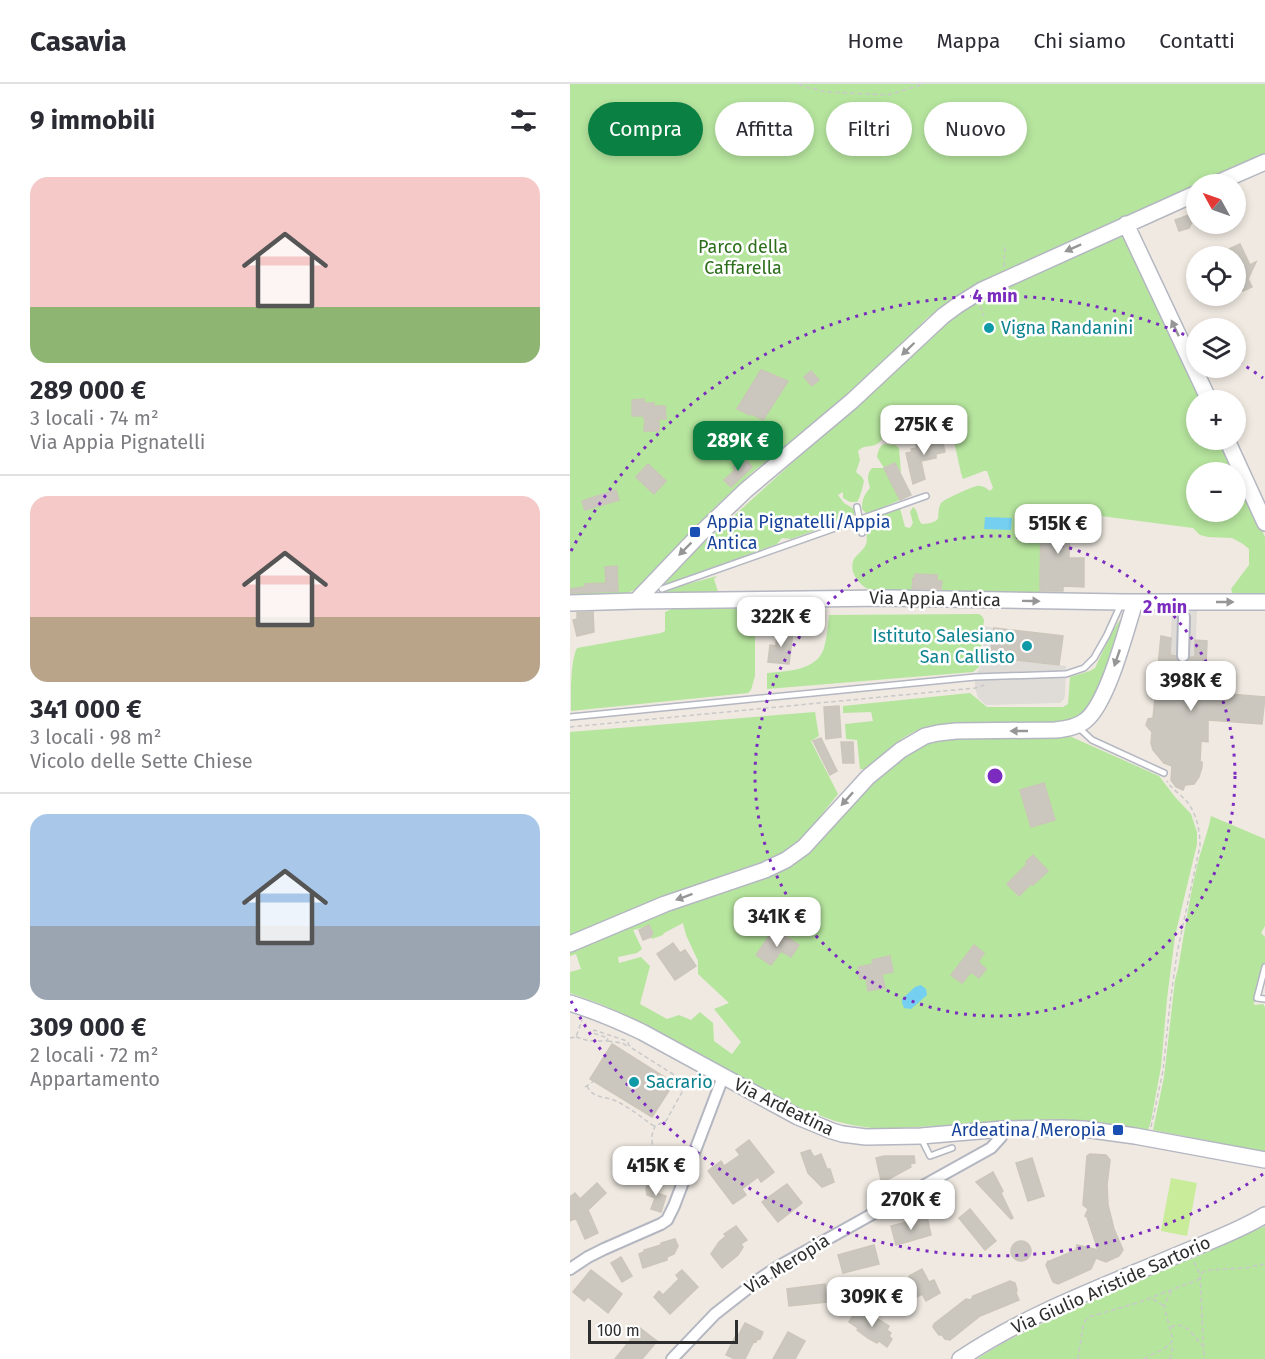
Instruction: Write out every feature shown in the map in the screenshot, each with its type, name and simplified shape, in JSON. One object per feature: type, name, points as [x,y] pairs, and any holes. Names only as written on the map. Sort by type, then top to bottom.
[{"type":"main road","points":[[1238,174],[1265,162]]},
{"type":"main road","points":[[636,601],[732,502],[862,393],[943,316],[970,297],[1006,279],[1186,198]]},
{"type":"main road","points":[[1126,224],[1204,390]]},
{"type":"main road","points":[[1232,450],[1265,523]]},
{"type":"main road","name":"Via Appia Antica","points":[[570,603],[887,598],[1265,602]]},
{"type":"main road","points":[[570,944],[682,897],[770,868],[786,860],[804,847],[864,781],[901,750],[925,736],[941,732],[1040,731],[1077,726],[1090,716],[1099,702],[1116,662],[1128,602]]},
{"type":"main road","name":"Via Ardeatina","points":[[570,1004],[620,1021],[798,1117],[842,1134],[866,1137],[921,1136],[1003,1129],[1062,1128],[1103,1131],[1265,1160]]},
{"type":"main road","name":"Via Giulio Aristide Sartorio","points":[[960,1359],[985,1342],[1021,1323],[1265,1215]]},
{"type":"street","points":[[1183,656],[1184,617]]},
{"type":"street","points":[[570,1269],[588,1257],[655,1228],[667,1220],[723,1077]]},
{"type":"street","name":"Via Meropia","points":[[676,1358],[715,1314],[761,1278],[797,1255],[991,1148],[1001,1137],[1003,1129]]},
{"type":"lane","points":[[662,589],[926,496]]},
{"type":"lane","points":[[857,507],[862,533]]},
{"type":"lane","points":[[570,717],[992,677],[1066,674],[1084,668],[1096,654],[1128,602]]},
{"type":"lane","points":[[1077,726],[1092,740],[1164,773]]},
{"type":"lane","points":[[1265,968],[1257,998],[1265,999]]},
{"type":"lane","points":[[921,1136],[930,1156],[952,1148]]},
{"type":"path","points":[[799,84],[827,92],[888,95],[924,84]]},
{"type":"path","points":[[907,89],[910,84]]},
{"type":"path","points":[[1005,244],[1004,273],[1006,279]]},
{"type":"path","points":[[570,727],[975,688],[985,684],[992,677]]},
{"type":"path","points":[[1151,1128],[1163,1071],[1177,953],[1200,846],[1200,832],[1193,812],[1187,802],[1170,786],[1164,773]]},
{"type":"path","points":[[576,1037],[587,1008]]},
{"type":"path","points":[[607,1041],[608,1038],[593,1033],[594,1030],[627,1041],[630,1047]]},
{"type":"path","points":[[570,1038],[622,1043],[687,1083],[666,1121],[655,1126],[652,1135],[653,1182]]},
{"type":"path","points":[[614,1042],[615,1046]]},
{"type":"path","points":[[594,1081],[586,1087],[588,1090],[598,1097],[615,1100],[655,1126]]},
{"type":"path","points":[[1188,1250],[1200,1274],[1204,1359]]},
{"type":"path","points":[[1200,1274],[1209,1270],[1265,1264]]},
{"type":"path","points":[[1078,1359],[1083,1326],[1089,1317],[1151,1298],[1200,1279]]},
{"type":"path","points":[[1170,1359],[1173,1336],[1164,1306],[1171,1290]]},
{"type":"path","points":[[1151,1298],[1164,1306]]},
{"type":"path","points":[[1170,1327],[1178,1324],[1185,1326],[1203,1346]]},
{"type":"path","points":[[1146,1358],[1171,1344]]},
{"type":"green space","name":"Parco della Caffarella","points":[[570,84],[1265,84],[1265,155],[1223,174],[1186,174],[1186,191],[1003,273],[958,297],[927,318],[871,377],[755,470],[716,506],[640,587],[624,595],[570,597]]},
{"type":"green space","points":[[1119,235],[1125,237],[1186,366],[1186,378],[1192,378],[1197,390],[1186,390],[1186,450],[1225,450],[1230,462],[1186,462],[1186,522],[1246,522],[1246,496],[1265,537],[1265,600],[1235,599],[1231,589],[1249,565],[1249,549],[1232,538],[1200,535],[1193,528],[1070,512],[1040,511],[1040,595],[941,597],[942,582],[937,581],[937,575],[916,574],[913,579],[912,595],[873,591],[861,584],[852,568],[854,559],[867,542],[863,521],[900,508],[905,527],[910,528],[913,523],[910,512],[913,507],[922,524],[935,522],[941,503],[947,499],[977,486],[990,491],[993,488],[987,471],[963,479],[952,432],[915,439],[912,430],[906,424],[888,432],[877,444],[858,451],[860,460],[856,472],[864,481],[858,500],[850,502],[843,498],[843,492],[838,495],[844,503],[854,509],[852,517],[791,539],[782,538],[777,544],[661,586],[661,582],[968,303]]},
{"type":"green space","points":[[884,444],[895,445],[899,448],[901,473],[895,463],[884,468],[877,457]]},
{"type":"green space","points":[[872,468],[884,468],[900,500],[867,514],[862,506],[870,488],[869,473]]},
{"type":"green space","points":[[717,576],[714,579],[719,595],[663,594],[662,591]]},
{"type":"green space","points":[[672,609],[755,609],[755,676],[751,690],[748,693],[571,711],[572,670],[577,648],[661,633],[665,631],[665,612]]},
{"type":"green space","points":[[1128,612],[1096,699],[1076,721],[1039,726],[933,725],[905,737],[865,769],[860,769],[857,740],[846,739],[845,724],[873,721],[871,712],[843,713],[843,706],[970,693],[987,707],[1063,707],[1068,704],[1070,677],[1095,668],[1114,629]]},
{"type":"green space","points":[[979,614],[984,620],[979,667],[973,672],[767,689],[767,673],[800,668],[820,656],[825,644],[829,615]]},
{"type":"green space","points":[[815,712],[819,736],[811,741],[838,794],[811,828],[792,847],[770,859],[693,886],[570,935],[570,732]]},
{"type":"green space","points":[[1065,734],[1159,776],[1191,814],[1197,832],[1197,844],[1175,936],[1161,1067],[1148,1130],[1059,1119],[899,1128],[871,1128],[835,1121],[797,1107],[628,1017],[570,993],[570,972],[581,969],[576,954],[570,956],[570,949],[600,935],[703,900],[707,892],[776,869],[883,769],[938,736]],"holes":[[[1044,783],[1055,820],[1031,827],[1020,790]],[[1027,864],[1048,871],[1018,896],[1007,884]],[[683,923],[698,961],[698,974],[729,1003],[714,1009],[741,1042],[732,1054],[714,1041],[713,1023],[700,1012],[691,1020],[679,1015],[667,1019],[640,1004],[650,966],[641,957],[619,963],[618,957],[637,953],[642,949],[633,930],[649,926],[653,934],[652,939]],[[974,945],[984,953],[978,962],[986,969],[979,978],[971,972],[962,983],[951,975]]]},
{"type":"green space","points":[[1211,816],[1265,839],[1265,926],[1261,933],[1265,937],[1265,972],[1259,992],[1261,999],[1253,1003],[1263,1004],[1265,1007],[1265,1152],[1153,1130],[1164,1077],[1175,980],[1194,879]]},
{"type":"green space","points":[[1171,1178],[1197,1183],[1187,1236],[1161,1231]]},
{"type":"green space","points":[[1265,1226],[1265,1359],[977,1359],[1003,1343],[1064,1313]]},
{"type":"shaded area","points":[[1172,610],[1197,611],[1195,657],[1170,655]]},
{"type":"shaded area","points":[[984,626],[994,628],[991,657],[1066,666],[1064,699],[1060,703],[986,705],[978,698],[975,677],[981,665]]},
{"type":"water","points":[[985,517],[1012,518],[1011,530],[984,529]]},
{"type":"water","points":[[921,985],[926,989],[927,995],[911,1009],[904,1008],[902,999],[915,987]]},
{"type":"building","points":[[1186,216],[1186,229],[1179,231],[1175,220]]},
{"type":"building","points":[[1246,257],[1250,265],[1256,262],[1248,279],[1252,287],[1246,290]]},
{"type":"building","points":[[761,370],[788,381],[763,420],[737,409]]},
{"type":"building","points":[[811,371],[819,380],[812,386],[804,377]]},
{"type":"building","points":[[644,399],[644,403],[665,406],[666,419],[659,419],[659,431],[644,431],[644,416],[632,416],[632,400]]},
{"type":"building","points":[[941,435],[945,452],[936,454],[936,458],[921,461],[925,479],[913,484],[906,453],[917,448],[915,441]]},
{"type":"building","points":[[743,457],[752,467],[731,487],[724,480],[735,470],[733,467]]},
{"type":"building","points":[[895,463],[911,495],[900,500],[884,468]]},
{"type":"building","points":[[648,464],[666,481],[654,494],[636,477]]},
{"type":"building","points":[[616,490],[619,500],[585,510],[582,501]]},
{"type":"building","points":[[1041,513],[1070,513],[1069,558],[1084,558],[1084,587],[1063,586],[1063,591],[1040,591]]},
{"type":"building","points":[[617,566],[618,591],[570,593],[570,589],[585,587],[585,584],[606,583],[605,567]]},
{"type":"building","points":[[915,574],[937,575],[937,581],[942,581],[941,589],[912,589]]},
{"type":"building","points":[[593,612],[594,632],[577,636],[573,620],[577,619],[577,613]]},
{"type":"building","name":"Istituto Salesiano San Callisto","points":[[994,628],[1063,636],[1059,665],[990,657]]},
{"type":"building","points":[[777,631],[793,632],[789,664],[768,662],[770,645],[776,646]]},
{"type":"building","points":[[1161,636],[1171,638],[1170,655],[1176,656],[1177,660],[1182,663],[1187,662],[1190,657],[1195,657],[1195,640],[1207,641],[1205,692],[1265,697],[1262,724],[1208,720],[1208,742],[1201,741],[1200,762],[1202,762],[1202,767],[1199,777],[1194,784],[1185,785],[1183,790],[1176,787],[1171,780],[1172,766],[1164,763],[1153,750],[1152,732],[1146,725],[1148,719],[1153,718]]},
{"type":"building","points":[[839,706],[841,737],[826,739],[824,707]]},
{"type":"building","points":[[821,738],[837,771],[830,775],[813,741]]},
{"type":"building","points":[[841,742],[853,742],[854,763],[843,763]]},
{"type":"building","points":[[1044,783],[1055,820],[1031,827],[1020,790]]},
{"type":"building","points":[[1033,855],[1048,871],[1019,896],[1007,884]]},
{"type":"building","points":[[649,925],[653,934],[643,940],[639,930]]},
{"type":"building","points":[[772,932],[779,937],[781,933],[799,945],[791,957],[781,951],[771,965],[756,955]]},
{"type":"building","points":[[673,943],[680,953],[685,950],[696,966],[675,980],[657,954]]},
{"type":"building","points":[[974,945],[984,953],[978,962],[986,969],[979,978],[971,972],[962,983],[951,975]]},
{"type":"building","points":[[890,956],[893,972],[882,974],[885,988],[868,991],[866,978],[860,979],[858,967],[873,964],[872,960]]},
{"type":"building","name":"Sacrario","points":[[612,1044],[674,1083],[652,1117],[590,1079]]},
{"type":"building","points":[[749,1140],[774,1172],[761,1182],[758,1177],[742,1189],[746,1195],[733,1204],[708,1171],[721,1161],[724,1166],[740,1155],[736,1150]]},
{"type":"building","points":[[810,1150],[814,1157],[821,1154],[827,1169],[830,1169],[834,1182],[822,1187],[808,1173],[801,1153]]},
{"type":"building","points":[[1090,1154],[1106,1155],[1110,1160],[1107,1185],[1108,1205],[1114,1229],[1123,1250],[1119,1256],[1106,1262],[1096,1258],[1091,1269],[1058,1284],[1053,1282],[1046,1265],[1048,1261],[1076,1250],[1077,1245],[1098,1250],[1085,1216],[1088,1209],[1083,1205],[1087,1156]]},
{"type":"building","points":[[914,1156],[915,1163],[889,1179],[881,1180],[876,1158]]},
{"type":"building","points":[[1032,1158],[1044,1196],[1028,1201],[1016,1163]]},
{"type":"building","points":[[993,1172],[1003,1191],[1001,1193],[1013,1218],[1011,1219],[976,1182]]},
{"type":"building","points":[[652,1181],[656,1182],[656,1193],[666,1196],[661,1212],[651,1209],[655,1198],[647,1195],[646,1188]]},
{"type":"building","points":[[597,1183],[606,1193],[588,1210],[598,1233],[585,1239],[576,1218],[570,1221],[570,1197],[575,1193],[580,1199]]},
{"type":"building","points":[[787,1184],[802,1203],[778,1222],[762,1202]]},
{"type":"building","points":[[970,1209],[996,1241],[985,1250],[959,1218]]},
{"type":"building","points":[[927,1217],[931,1235],[896,1245],[891,1226]]},
{"type":"building","points":[[736,1226],[747,1240],[741,1244],[743,1247],[738,1255],[722,1268],[711,1254],[726,1236],[724,1234]]},
{"type":"building","points":[[675,1239],[678,1246],[674,1254],[667,1257],[667,1260],[643,1268],[639,1254]]},
{"type":"building","points":[[1017,1241],[1025,1241],[1031,1247],[1031,1255],[1025,1261],[1017,1261],[1011,1255],[1011,1247]]},
{"type":"building","points":[[874,1245],[879,1264],[843,1273],[838,1255]]},
{"type":"building","points":[[621,1257],[632,1276],[622,1282],[611,1263]]},
{"type":"building","points":[[922,1269],[929,1282],[934,1280],[940,1293],[926,1301],[922,1294],[906,1303],[898,1289],[912,1281],[909,1276]]},
{"type":"building","points":[[591,1270],[622,1294],[608,1313],[588,1297],[584,1301],[573,1292]]},
{"type":"building","points":[[682,1270],[698,1287],[670,1314],[654,1297],[659,1291],[663,1295],[679,1279],[676,1275]]},
{"type":"building","points":[[1010,1281],[1015,1283],[1019,1300],[980,1316],[950,1340],[939,1335],[933,1327],[966,1299],[971,1300],[973,1296]]},
{"type":"building","points":[[825,1284],[827,1302],[789,1306],[787,1289]]},
{"type":"building","points":[[863,1310],[889,1326],[887,1330],[891,1333],[889,1336],[892,1339],[887,1347],[879,1341],[877,1343],[868,1338],[849,1322],[854,1314]]},
{"type":"building","points":[[745,1323],[763,1332],[760,1339],[754,1341],[745,1359],[735,1359],[726,1355]]},
{"type":"building","points":[[640,1328],[657,1341],[642,1359],[615,1359]]},
{"type":"building","points":[[788,1332],[805,1341],[795,1359],[773,1359]]},
{"type":"place","name":"Vigna Randanini","points":[[989,328]]},
{"type":"place","name":"Appia Pignatelli/Appia Antica","points":[[695,532]]},
{"type":"place","name":"Istituto Salesiano San Callisto","points":[[1027,646]]},
{"type":"place","name":"Sacrario","points":[[634,1082]]},
{"type":"place","name":"Ardeatina/Meropia","points":[[1118,1130]]}]
